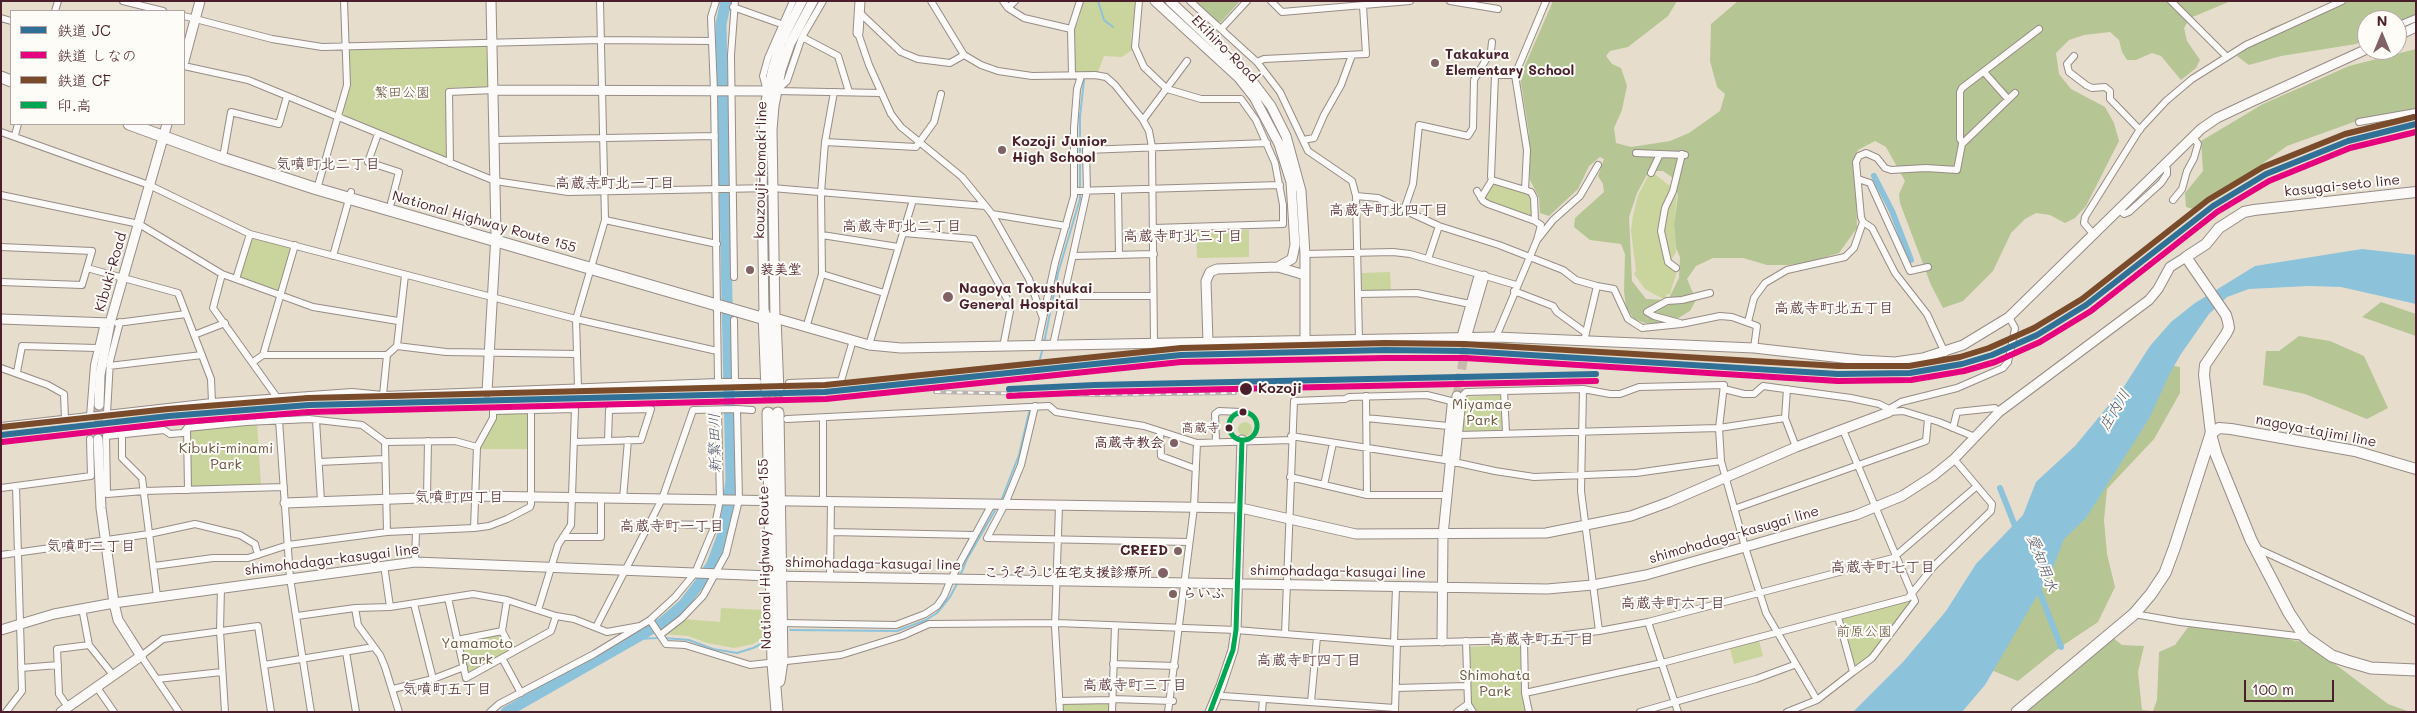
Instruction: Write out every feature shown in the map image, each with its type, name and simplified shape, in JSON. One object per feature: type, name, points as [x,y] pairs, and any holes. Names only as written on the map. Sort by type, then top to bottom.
[{"type":"highway","name":"National Highway Route 155","points":[[135,125],[165,130],[256,170],[318,185]]},
{"type":"highway","name":"National Highway Route 155","points":[[151,125],[350,195],[717,302],[733,311],[768,316]]},
{"type":"highway","name":"National Highway Route 155","points":[[350,195],[391,203],[496,237]]},
{"type":"highway","points":[[768,316],[772,391]]},
{"type":"highway","name":"National Highway Route 155","points":[[777,415],[775,500],[777,712]]},
{"type":"highway","points":[[2211,434],[2216,454],[2256,548],[2289,613],[2305,637],[2332,656],[2347,661],[2371,668],[2416,670]]},
{"type":"highway","points":[[2017,712],[2134,614],[2165,573],[2211,434]]},
{"type":"highway","name":"National Highway Route 155","points":[[776,576],[781,623],[777,662]]},
{"type":"main road","name":"kasugai-seto line","points":[[2186,257],[2206,244],[2219,228],[2244,212],[2416,192]]},
{"type":"main road","points":[[2186,257],[2226,315],[2229,328],[2210,356],[2204,370],[2211,434]]},
{"type":"main road","name":"nagoya-tajimi line","points":[[2211,434],[2219,428],[2240,431],[2355,451],[2416,469]]},
{"type":"street","points":[[123,1],[159,10]]},
{"type":"street","points":[[185,58],[200,1]]},
{"type":"street","points":[[318,185],[347,85],[344,1]]},
{"type":"street","points":[[487,392],[496,237],[491,1]]},
{"type":"street","points":[[578,388],[576,320],[605,220],[600,1]]},
{"type":"street","points":[[716,1],[711,16],[716,188],[718,382]]},
{"type":"street","points":[[771,91],[763,76],[781,24],[794,1]]},
{"type":"street","name":"kouzouji-komaki line","points":[[768,316],[762,188],[762,131],[781,42],[802,1]]},
{"type":"street","name":"kouzouji-komaki line","points":[[768,316],[772,188],[771,91],[790,44],[813,1]]},
{"type":"street","points":[[771,91],[787,81],[802,37],[823,1]]},
{"type":"street","points":[[860,1],[858,33],[881,93],[892,114],[901,127],[962,177],[992,214],[1029,279],[1042,316],[1044,345]]},
{"type":"street","points":[[1003,1],[1008,8],[1024,18],[1071,29]]},
{"type":"street","points":[[1008,8],[1015,1]]},
{"type":"street","points":[[1072,76],[1071,29],[1080,1]]},
{"type":"street","points":[[1139,1],[1134,37],[1138,57],[1144,67],[1167,89],[1201,99],[1241,98],[1256,120],[1267,144],[1280,185],[1283,224],[1154,228]]},
{"type":"street","name":"Ekihiro-Road","points":[[1155,1],[1239,78],[1258,104],[1271,127],[1291,182],[1295,220],[1294,255],[1289,262],[1278,267]]},
{"type":"street","name":"Ekihiro-Road","points":[[1170,1],[1246,73],[1274,113],[1286,136],[1297,172],[1302,204],[1305,254],[1306,340]]},
{"type":"street","points":[[1190,1],[1256,62],[1280,92],[1308,151],[1352,181],[1356,196],[1359,341]]},
{"type":"street","points":[[1221,29],[1247,1]]},
{"type":"street","points":[[1271,1],[1282,12],[1410,1]]},
{"type":"street","points":[[1450,1],[1466,2],[1498,9]]},
{"type":"street","points":[[1525,190],[1527,150],[1514,75],[1546,1]]},
{"type":"street","points":[[2171,1],[2227,57]]},
{"type":"street","points":[[2094,235],[2084,223],[2085,217],[2140,130],[2166,101],[2200,73],[2246,45],[2342,1]]},
{"type":"street","points":[[932,2],[964,54],[982,65],[998,71],[1032,76],[1106,77],[1115,84],[1142,120],[1149,131],[1152,147],[1154,228],[1152,296],[1154,344]]},
{"type":"street","points":[[734,277],[731,188],[731,55],[734,4],[781,24]]},
{"type":"street","points":[[1256,62],[1264,59],[1366,54],[1364,5]]},
{"type":"street","points":[[859,12],[901,52],[918,59],[950,63],[964,54]]},
{"type":"street","points":[[185,16],[293,44],[345,46],[492,41],[712,41]]},
{"type":"street","points":[[1963,143],[1960,139],[1960,92],[2040,29]]},
{"type":"street","points":[[802,37],[838,56],[849,92]]},
{"type":"street","points":[[1404,210],[1413,184],[1419,125],[1468,136],[1473,128],[1474,80],[1492,51],[1492,42]]},
{"type":"street","points":[[1303,140],[1314,138],[1324,115],[1341,85],[1352,54]]},
{"type":"street","points":[[768,316],[869,345],[901,348],[1585,337],[1754,348],[1860,360],[1894,362],[1923,358],[1945,352],[1981,336],[2009,318],[2193,137],[2217,118],[2357,54]]},
{"type":"street","points":[[2074,56],[2068,64],[2069,72],[2086,85],[2105,88],[2110,91],[2110,99],[2140,130]]},
{"type":"street","points":[[1142,120],[1188,60]]},
{"type":"street","points":[[185,66],[248,80],[495,181],[568,192],[772,188],[985,206]]},
{"type":"street","points":[[1984,72],[2008,99]]},
{"type":"street","points":[[1481,198],[1492,180],[1495,75],[1514,75]]},
{"type":"street","points":[[1042,316],[1075,191],[1074,128],[1077,89],[1081,76]]},
{"type":"street","points":[[450,163],[449,92],[602,89],[881,93]]},
{"type":"street","points":[[806,328],[822,274],[821,193],[825,142],[834,92]]},
{"type":"street","points":[[1748,322],[1754,298],[1765,283],[1787,270],[1845,257],[1854,248],[1863,222],[1858,199],[1856,162],[1858,156],[1866,153],[1877,158],[1885,168],[1891,170],[1926,168],[1957,170],[1959,150],[1963,143],[2015,93]]},
{"type":"street","points":[[825,142],[916,147],[934,122],[941,94]]},
{"type":"street","points":[[224,152],[231,112],[279,124],[287,96]]},
{"type":"street","points":[[2360,122],[2416,112]]},
{"type":"street","points":[[15,135],[18,125]]},
{"type":"street","name":"Kibuki-Road","points":[[1,319],[111,323],[165,130]]},
{"type":"street","points":[[1,132],[15,135],[149,185],[250,234],[576,320],[717,351]]},
{"type":"street","points":[[378,134],[368,162],[400,172],[391,203]]},
{"type":"street","points":[[495,140],[715,136]]},
{"type":"street","points":[[2173,200],[2182,189],[2187,171],[2196,151],[2198,144],[2193,137]]},
{"type":"street","points":[[1044,345],[1063,296],[1073,256],[1086,191],[1086,150],[1267,144]]},
{"type":"street","points":[[1636,153],[1684,155],[1674,191],[1665,208],[1661,231],[1668,262],[1676,268]]},
{"type":"street","points":[[1652,173],[1660,154]]},
{"type":"street","points":[[1537,240],[1553,220],[1580,196],[1598,165]]},
{"type":"street","points":[[1858,179],[1870,183],[1910,272],[1928,267]]},
{"type":"street","points":[[1492,180],[1531,192],[1534,198],[1535,221]]},
{"type":"street","points":[[1075,191],[1280,185]]},
{"type":"street","points":[[1118,190],[1119,255]]},
{"type":"street","points":[[1477,191],[1488,204],[1535,221],[1541,225],[1537,240],[1515,288],[1496,337]]},
{"type":"street","points":[[1,195],[139,224],[222,274],[313,308],[398,321]]},
{"type":"street","points":[[333,256],[350,195]]},
{"type":"street","points":[[1356,196],[1378,198],[1439,226],[1499,245],[1562,270],[1576,280],[1614,289],[1628,319],[1642,328],[1681,324],[1720,316],[1732,317],[1748,322],[1757,326],[1754,348]]},
{"type":"street","points":[[869,345],[913,200]]},
{"type":"street","points":[[992,214],[1066,226]]},
{"type":"street","points":[[605,220],[717,244]]},
{"type":"street","points":[[1863,222],[1872,228],[1892,268],[1927,314],[1945,352]]},
{"type":"street","points":[[1428,259],[1439,226]]},
{"type":"street","points":[[904,233],[974,239],[1011,306],[1003,347]]},
{"type":"street","points":[[236,279],[250,234]]},
{"type":"street","points":[[822,235],[898,247]]},
{"type":"street","points":[[1,246],[92,251],[82,285],[1,282]]},
{"type":"street","points":[[263,355],[295,246]]},
{"type":"street","points":[[1305,254],[1393,252],[1428,259],[1481,275],[1515,288],[1553,306],[1557,312],[1585,337]]},
{"type":"street","points":[[1073,256],[1154,254]]},
{"type":"street","name":"shimohadaga-kasugai line","points":[[1,630],[20,623],[82,608],[157,596],[415,562],[776,576],[1547,590],[1593,585],[1646,575],[1877,508],[1918,486],[1954,459],[2000,412],[2149,300],[2158,289],[2170,267],[2186,257]]},
{"type":"street","points":[[1208,342],[1206,282],[1210,272],[1217,269],[1278,267],[1305,275]]},
{"type":"street","points":[[87,268],[178,293],[211,379],[212,402]]},
{"type":"street","points":[[222,274],[213,308],[276,396]]},
{"type":"street","points":[[822,274],[884,293]]},
{"type":"street","points":[[397,346],[404,275]]},
{"type":"street","points":[[1460,338],[1481,275]]},
{"type":"street","points":[[1468,331],[1481,275]]},
{"type":"street","points":[[1585,337],[1597,286]]},
{"type":"street","points":[[1358,294],[1417,293],[1470,304]]},
{"type":"street","points":[[1681,324],[1647,312],[1668,298],[1682,300],[1710,293]]},
{"type":"street","points":[[1063,296],[1152,296]]},
{"type":"street","points":[[733,311],[735,382]]},
{"type":"street","points":[[111,323],[186,314]]},
{"type":"street","points":[[285,502],[475,496],[1241,508],[1356,534],[1546,533],[1631,516],[1796,447],[1889,411],[1901,402],[1957,388],[2003,368],[2010,357],[2015,328],[2009,318]]},
{"type":"street","points":[[90,416],[91,390],[97,348],[111,323]]},
{"type":"street","points":[[107,413],[111,323]]},
{"type":"street","points":[[99,405],[100,375],[111,323]]},
{"type":"street","points":[[194,335],[224,323]]},
{"type":"street","points":[[789,383],[841,381],[853,340]]},
{"type":"street","points":[[17,372],[22,346],[97,348]]},
{"type":"street","points":[[253,362],[263,355],[386,355],[397,346],[446,352],[577,354]]},
{"type":"street","points":[[109,366],[202,355]]},
{"type":"street","points":[[383,395],[386,355]]},
{"type":"street","points":[[1,368],[17,372],[64,394],[65,419]]},
{"type":"street","points":[[1,426],[276,396],[352,392],[383,395],[487,392],[758,382]]},
{"type":"street","points":[[1450,461],[1459,435],[1463,395],[1466,392],[1583,389],[1620,394],[1639,386],[1724,385],[1724,388],[1744,394],[1754,394],[1763,386],[1787,388],[1879,404],[1889,411],[1903,411],[1975,437]]},
{"type":"street","points":[[1724,388],[1719,428],[1721,461],[1758,592],[1776,634],[1817,700]]},
{"type":"street","points":[[1787,388],[1784,418],[1796,447]]},
{"type":"street","points":[[1583,389],[1580,475],[1584,526],[1599,631]]},
{"type":"street","points":[[1504,391],[1506,433]]},
{"type":"street","points":[[1285,634],[1291,438],[1294,401],[1366,396],[1427,395],[1450,401],[1448,426],[1450,461]]},
{"type":"street","points":[[1366,396],[1367,495]]},
{"type":"street","points":[[1442,641],[1443,535],[1457,396]]},
{"type":"street","points":[[1035,406],[1021,465],[1005,504],[987,538],[1189,542]]},
{"type":"street","points":[[777,415],[823,418],[1049,406],[1056,412],[1144,426],[1197,443],[1291,438],[1450,461],[1534,477],[1636,473],[1721,461]]},
{"type":"street","points":[[1953,428],[1958,412],[1995,408],[2000,412]]},
{"type":"street","points":[[474,528],[477,447],[493,418],[493,410],[575,409],[571,525],[558,545],[538,610]]},
{"type":"street","points":[[574,442],[608,441],[628,440],[641,440],[651,409],[608,410],[608,441]]},
{"type":"street","points":[[660,635],[682,618],[702,596],[732,536],[739,500],[737,409]]},
{"type":"street","points":[[154,566],[213,558],[248,558],[288,544],[387,532],[489,526],[530,507],[531,410]]},
{"type":"street","points":[[596,627],[662,499],[693,410],[752,410]]},
{"type":"street","points":[[490,712],[521,692],[642,626],[675,597],[696,573],[715,525],[720,500],[718,410]]},
{"type":"street","points":[[1216,441],[1216,414],[1219,411],[1241,412]]},
{"type":"street","points":[[823,418],[827,501],[831,532],[830,577]]},
{"type":"street","points":[[1366,418],[1448,426]]},
{"type":"street","points":[[1459,435],[1719,428],[1784,418]]},
{"type":"street","points":[[1734,509],[1926,441],[1928,419]]},
{"type":"street","points":[[98,438],[164,430],[170,434],[183,433],[187,428],[279,420],[316,420],[362,425],[385,442],[455,441],[477,447]]},
{"type":"street","points":[[279,420],[290,578],[311,712]]},
{"type":"street","points":[[316,420],[321,501]]},
{"type":"street","points":[[187,428],[188,490]]},
{"type":"street","points":[[1787,712],[1817,700],[1872,658],[1915,601],[1843,430]]},
{"type":"street","points":[[1160,432],[1161,456],[1196,470]]},
{"type":"street","points":[[122,434],[122,458],[142,478],[157,596]]},
{"type":"street","points":[[98,438],[107,494],[144,491],[284,487]]},
{"type":"street","points":[[1,488],[91,476],[98,438]]},
{"type":"street","points":[[98,438],[99,480],[105,541],[118,620],[178,712]]},
{"type":"street","points":[[623,499],[628,440]]},
{"type":"street","points":[[426,497],[428,441]]},
{"type":"street","points":[[1210,712],[1222,686],[1234,650],[1241,508],[1242,441]]},
{"type":"street","points":[[385,442],[387,532]]},
{"type":"street","points":[[1168,712],[1172,701],[1178,628],[1194,507],[1197,443]]},
{"type":"street","points":[[1324,485],[1333,443]]},
{"type":"street","points":[[319,462],[384,459]]},
{"type":"street","points":[[1525,693],[1662,663],[1908,598],[1934,566],[1992,511],[1992,504],[1954,459]]},
{"type":"street","points":[[1290,477],[1367,495],[1447,496]]},
{"type":"street","points":[[6,712],[22,691],[16,486]]},
{"type":"street","points":[[650,620],[666,644],[685,645],[750,665],[841,655],[902,636],[929,624],[1057,623],[1236,630],[1396,642],[1524,640],[1599,631],[1648,622],[1892,558],[1977,486]]},
{"type":"street","points":[[564,537],[601,537],[601,498]]},
{"type":"street","points":[[781,623],[896,625],[925,614],[937,606],[956,579],[974,535],[992,504]]},
{"type":"street","points":[[1059,505],[1057,623],[1055,628],[1060,712]]},
{"type":"street","points":[[1,555],[150,534],[195,524],[240,535],[255,544],[258,554]]},
{"type":"street","points":[[649,524],[715,525]]},
{"type":"street","points":[[415,562],[416,531]]},
{"type":"street","points":[[831,532],[974,535]]},
{"type":"street","points":[[2256,548],[2416,621]]},
{"type":"street","points":[[384,565],[390,607]]},
{"type":"street","points":[[1223,696],[1311,702],[1351,708],[1395,710],[1396,587]]},
{"type":"street","points":[[221,588],[220,631],[225,712]]},
{"type":"street","points":[[296,616],[355,608],[390,607],[472,594],[507,600],[556,616],[574,619],[607,632],[642,626]]},
{"type":"street","points":[[448,598],[466,678],[551,631],[556,616]]},
{"type":"street","points":[[507,600],[502,631],[514,652]]},
{"type":"street","points":[[414,604],[433,679]]},
{"type":"street","points":[[82,608],[89,645],[113,675]]},
{"type":"street","points":[[355,608],[358,625],[374,647],[385,667],[400,712]]},
{"type":"street","points":[[925,614],[929,624]]},
{"type":"street","points":[[2134,614],[2180,622],[2305,637]]},
{"type":"street","points":[[1838,617],[1853,672]]},
{"type":"street","points":[[1648,622],[1678,712]]},
{"type":"street","points":[[89,645],[58,649],[59,694],[65,709],[163,639],[258,626],[271,712]]},
{"type":"street","points":[[1112,712],[1115,626]]},
{"type":"street","points":[[457,640],[502,631]]},
{"type":"street","points":[[1311,702],[1317,637]]},
{"type":"street","points":[[1524,640],[1525,693],[1530,712]]},
{"type":"street","points":[[1466,641],[1468,704],[1473,712]]},
{"type":"street","points":[[264,665],[374,647]]},
{"type":"street","points":[[346,652],[356,712]]},
{"type":"street","points":[[502,658],[521,692]]},
{"type":"street","points":[[1113,664],[1175,666]]},
{"type":"street","points":[[21,668],[58,665]]},
{"type":"street","points":[[1640,712],[1756,679],[1794,665]]},
{"type":"street","points":[[393,689],[433,679],[464,667]]},
{"type":"street","points":[[157,680],[222,672]]},
{"type":"street","points":[[96,686],[114,712]]},
{"type":"street","points":[[1396,688],[1467,686]]},
{"type":"street","points":[[1262,712],[1263,699]]},
{"type":"street","points":[[1059,701],[1172,701]]},
{"type":"street","points":[[1457,712],[1468,704]]},
{"type":"green space","points":[[1082,1],[1134,1],[1137,6],[1131,35],[1132,50],[1122,57],[1104,56],[1098,72],[1074,73],[1073,32],[1079,19]]},
{"type":"green space","points":[[1195,1],[1240,1],[1221,22],[1218,22]]},
{"type":"green space","points":[[1553,1],[1677,1],[1668,16],[1628,47],[1610,51],[1606,56],[1612,64],[1621,68],[1627,86],[1622,110],[1614,128],[1616,143],[1631,147],[1670,141],[1689,133],[1720,111],[1725,94],[1717,87],[1710,61],[1711,24],[1738,1],[2231,1],[2190,18],[2184,28],[2187,41],[2200,60],[2196,68],[2181,80],[2161,56],[2152,53],[2136,60],[2127,60],[2122,52],[2119,40],[2110,32],[2084,35],[2069,40],[2056,53],[2059,74],[2071,89],[2105,107],[2114,123],[2119,141],[2086,206],[2075,218],[2065,223],[2050,215],[2036,213],[2025,219],[2011,233],[1993,271],[1963,301],[1943,308],[1931,285],[1900,203],[1899,194],[1905,181],[1886,147],[1875,141],[1858,150],[1855,158],[1857,228],[1839,253],[1806,263],[1788,265],[1767,265],[1743,258],[1713,258],[1696,266],[1687,279],[1696,300],[1690,311],[1670,323],[1645,323],[1634,319],[1626,307],[1624,291],[1625,254],[1621,244],[1590,240],[1574,227],[1575,218],[1604,192],[1603,184],[1598,176],[1604,159],[1600,157],[1589,166],[1578,189],[1549,216],[1540,213],[1539,198],[1530,180],[1529,134],[1520,77]],"holes":[[[1649,171],[1663,171],[1673,178],[1678,196],[1674,224],[1676,248],[1680,257],[1679,278],[1668,300],[1646,299],[1632,281],[1629,217],[1637,193]]]},
{"type":"green space","points":[[2336,1],[2416,1],[2416,19],[2407,23],[2407,10],[2357,10],[2356,44],[2281,56],[2249,65],[2237,56],[2271,28],[2323,9]]},
{"type":"green space","name":"繁田公園","points":[[486,46],[489,85],[487,87],[446,88],[447,156],[445,157],[343,116],[350,50]]},
{"type":"green space","points":[[2416,49],[2416,112],[2365,118],[2287,146],[2213,199],[2193,209],[2186,207],[2185,193],[2203,171],[2201,141],[2263,104],[2349,66],[2373,60],[2407,60],[2407,51]]},
{"type":"green space","points":[[1651,171],[1675,190],[1677,196],[1674,224],[1676,252],[1670,262],[1678,268],[1670,294],[1667,294],[1665,300],[1645,289],[1634,274],[1636,271],[1631,231],[1633,216],[1638,195]]},
{"type":"green space","points":[[1491,182],[1529,194],[1532,198],[1532,218],[1488,203],[1482,197]]},
{"type":"green space","points":[[1249,230],[1249,257],[1197,258],[1196,231]]},
{"type":"green space","points":[[254,238],[290,248],[291,250],[279,290],[277,291],[240,276],[251,239]]},
{"type":"green space","points":[[1390,272],[1391,291],[1364,291],[1362,289],[1361,273]]},
{"type":"green space","points":[[2381,302],[2416,314],[2416,336],[2362,317]]},
{"type":"green space","points":[[2299,336],[2330,341],[2364,356],[2388,408],[2367,419],[2305,394],[2263,385],[2266,351],[2279,351]]},
{"type":"green space","points":[[2165,364],[2180,367],[2180,393],[2154,439],[2107,489],[2104,520],[2107,554],[2115,587],[2098,622],[2059,648],[2018,681],[1986,668]]},
{"type":"green space","name":"Miyamae Park","points":[[1499,395],[1501,397],[1502,428],[1500,430],[1464,432],[1462,430],[1465,397]]},
{"type":"green space","points":[[527,413],[529,415],[528,449],[480,449],[497,414]]},
{"type":"green space","points":[[1245,422],[1250,424],[1252,429],[1250,434],[1245,436],[1240,434],[1238,429],[1240,424]]},
{"type":"green space","name":"Kibuki-minami Park","points":[[257,424],[261,485],[192,487],[190,485],[189,432],[191,430]]},
{"type":"green space","name":"前原公園","points":[[1908,601],[1910,603],[1871,655],[1856,667],[1854,666],[1841,621],[1843,618]]},
{"type":"green space","points":[[721,608],[762,610],[765,637],[753,644],[734,648],[707,643],[688,636],[663,634],[683,619],[720,622]]},
{"type":"green space","points":[[2189,626],[2247,631],[2307,643],[2388,704],[2410,712],[2026,712],[2113,638],[2122,645],[2144,646],[2138,672],[2142,710],[2153,711],[2157,700],[2159,652],[2175,645]]},
{"type":"green space","name":"Yamamoto Park","points":[[498,634],[509,649],[508,652],[469,673],[467,672],[460,642]]},
{"type":"green space","points":[[1759,641],[1763,656],[1734,664],[1730,649]]},
{"type":"green space","name":"Shimohata Park","points":[[1518,644],[1520,646],[1521,694],[1526,712],[1475,712],[1470,704],[1469,647]]},
{"type":"green space","points":[[1062,702],[1110,702],[1110,712],[1063,712]]},
{"type":"water","name":"庄内川","points":[[2362,249],[2416,255],[2416,304],[2341,287],[2309,286],[2249,289],[2227,297],[2209,314],[2181,354],[2150,417],[2086,518],[2064,539],[2052,570],[1985,685],[1962,712],[1853,712],[1903,662],[1946,611],[1976,564],[2023,515],[2036,482],[2075,446],[2123,388],[2150,346],[2171,322],[2195,303],[2255,266]]},
{"type":"waterway","name":"新繁田川","points":[[506,712],[662,623],[683,605],[700,583],[712,564],[725,529],[731,480],[721,24],[726,1]]},
{"type":"waterway","points":[[1098,1],[1104,20],[1113,27]]},
{"type":"waterway","points":[[1044,343],[1058,273],[1080,199],[1080,117],[1084,80]]},
{"type":"waterway","name":"愛知用水","points":[[1874,176],[1892,211],[1911,260]]},
{"type":"waterway","points":[[1040,359],[1043,347]]},
{"type":"waterway","points":[[1001,501],[1019,455],[1030,408]]},
{"type":"waterway","name":"愛知用水","points":[[2000,488],[2017,531]]},
{"type":"waterway","points":[[960,576],[967,559],[997,507]]},
{"type":"waterway","points":[[790,630],[897,631],[926,620],[937,613],[950,597],[958,582]]},
{"type":"waterway","name":"愛知用水","points":[[2037,585],[2061,647]]},
{"type":"waterway","points":[[637,639],[659,638]]},
{"type":"waterway","points":[[664,638],[689,640],[713,649],[737,653],[765,642]]},
{"type":"tunnel","points":[[1457,396],[1468,332]]},
{"type":"tunnel","points":[[767,391],[768,413]]},
{"type":"tunnel","points":[[778,391],[778,413]]},
{"type":"tunnel","points":[[98,439],[99,405]]},
{"type":"railway","points":[[935,392],[1095,395],[1235,393]]},
{"type":"rail line","name":"CF","points":[[1,427],[168,409],[308,398],[825,385],[1181,348],[1385,343],[1465,344],[1838,366],[1909,366],[1960,357],[1989,348],[2034,328],[2082,299],[2208,200],[2263,167],[2345,134],[2414,117]]},
{"type":"rail line","name":"JC","points":[[1,435],[169,416],[309,405],[825,392],[1181,355],[1385,350],[1465,351],[1838,374],[1910,373],[1962,364],[1992,355],[2037,335],[2086,305],[2213,206],[2266,174],[2348,141],[2416,124]]},
{"type":"rail line","name":"しなの","points":[[2,442],[170,423],[309,412],[826,399],[1181,362],[1465,358],[1838,381],[1911,380],[1964,371],[1995,362],[2040,342],[2091,311],[2217,212],[2269,181],[2350,148],[2416,132]]},
{"type":"rail line","name":"JC","points":[[1009,389],[1095,385],[1596,374]]},
{"type":"rail line","name":"しなの","points":[[1009,396],[1095,392],[1596,381]]},
{"type":"transit line","name":"印.高","points":[[1243,412],[1253,416],[1257,426],[1253,436],[1243,440],[1233,436],[1229,426],[1233,416],[1243,412]]},
{"type":"transit line","name":"印.高","points":[[1210,712],[1233,650],[1236,630],[1242,440]]},
{"type":"place","name":"Takakura Elementary School","points":[[1435,63]]},
{"type":"place","name":"Kozoji Junior High School","points":[[1002,150]]},
{"type":"place","name":"装美堂","points":[[750,270]]},
{"type":"place","name":"Nagoya Tokushukai General Hospital","points":[[948,297]]},
{"type":"place","name":"Kozoji","points":[[1246,389]]},
{"type":"place","name":"高蔵寺","points":[[1229,428]]},
{"type":"place","name":"高蔵寺教会","points":[[1174,443]]},
{"type":"place","name":"CREED","points":[[1178,551]]},
{"type":"place","name":"こうぞうじ在宅支援診療所","points":[[1163,573]]},
{"type":"place","name":"らいふ","points":[[1173,594]]},
{"type":"district","name":"気噴町北二丁目","points":[[328,164]]},
{"type":"district","name":"高蔵寺町北一丁目","points":[[615,183]]},
{"type":"district","name":"高蔵寺町北四丁目","points":[[1389,210]]},
{"type":"district","name":"高蔵寺町北二丁目","points":[[902,226]]},
{"type":"district","name":"高蔵寺町北三丁目","points":[[1183,236]]},
{"type":"district","name":"高蔵寺町北五丁目","points":[[1834,308]]},
{"type":"district","name":"気噴町四丁目","points":[[459,497]]},
{"type":"district","name":"高蔵寺町一丁目","points":[[672,526]]},
{"type":"district","name":"気噴町二丁目","points":[[91,546]]},
{"type":"district","name":"高蔵寺町七丁目","points":[[1883,567]]},
{"type":"district","name":"高蔵寺町六丁目","points":[[1673,603]]},
{"type":"district","name":"高蔵寺町五丁目","points":[[1542,639]]},
{"type":"district","name":"高蔵寺町四丁目","points":[[1309,660]]},
{"type":"district","name":"高蔵寺町三丁目","points":[[1135,685]]},
{"type":"district","name":"気噴町五丁目","points":[[447,689]]}]
